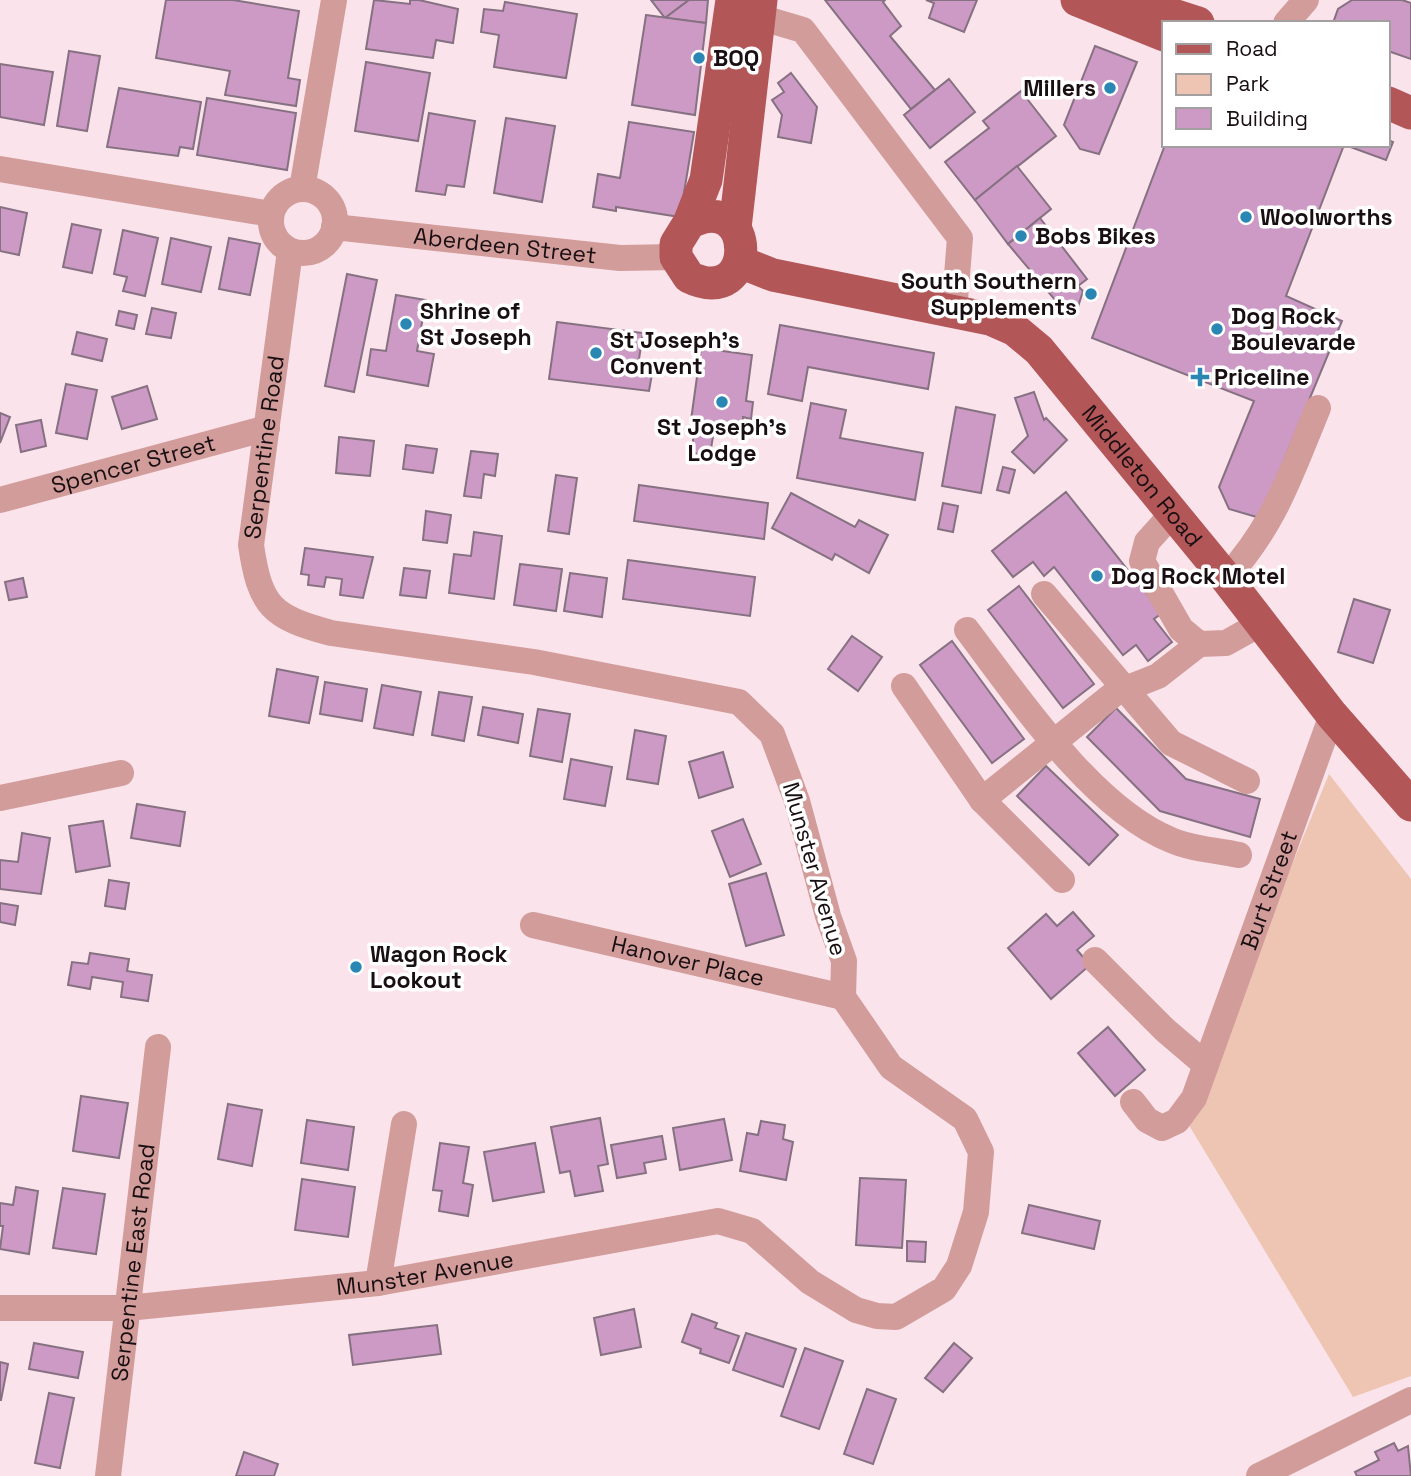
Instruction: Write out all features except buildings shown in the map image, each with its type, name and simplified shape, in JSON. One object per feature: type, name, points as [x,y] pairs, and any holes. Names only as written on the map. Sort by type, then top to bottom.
[{"type":"main road","points":[[1077,0],[1162,34]]},
{"type":"main road","points":[[1127,0],[1192,21]]},
{"type":"main road","points":[[751,6],[735,228],[743,251],[734,273],[713,284],[689,277],[676,257],[676,244],[689,223],[706,180],[751,6]]},
{"type":"main road","points":[[1390,104],[1411,113]]},
{"type":"main road","points":[[1390,128],[1411,136]]},
{"type":"main road","points":[[689,223],[708,216],[728,221],[735,228]]},
{"type":"main road","name":"Middleton Road","points":[[740,262],[773,275],[990,319],[1015,330],[1039,350],[1226,578],[1332,715],[1411,805]]},
{"type":"main road","name":"Middleton Road","points":[[1382,775],[1411,824]]},
{"type":"street","points":[[302,189],[334,0]]},
{"type":"street","points":[[1288,21],[1306,0]]},
{"type":"street","points":[[751,6],[803,30],[960,238],[954,312]]},
{"type":"street","points":[[0,169],[271,214]]},
{"type":"street","points":[[302,189],[324,197],[334,216],[334,228],[322,246],[302,253],[290,251],[274,236],[271,214],[281,197],[302,189]]},
{"type":"street","name":"Aberdeen Street","points":[[334,228],[620,258],[676,257]]},
{"type":"street","name":"Serpentine Road","points":[[290,251],[251,545],[257,581],[275,612],[298,624]]},
{"type":"street","points":[[1226,578],[1244,559],[1272,518],[1318,408]]},
{"type":"street","name":"Spencer Street","points":[[0,500],[267,428]]},
{"type":"street","points":[[1172,513],[1146,542],[1142,561],[1181,629],[1199,644]]},
{"type":"street","points":[[1044,594],[1068,626],[1127,688],[1171,743],[1247,781]]},
{"type":"street","name":"Munster Avenue","points":[[0,1308],[127,1308],[378,1283],[718,1221],[752,1231],[810,1282],[856,1310],[877,1316],[897,1317],[927,1301],[944,1290],[959,1266],[976,1212],[981,1152],[965,1119],[891,1067],[843,997],[844,961],[828,916],[797,801],[772,734],[739,702],[534,662],[331,633],[298,624]]},
{"type":"street","points":[[982,800],[1115,693],[1158,676],[1199,644],[1226,643],[1260,624]]},
{"type":"street","points":[[967,630],[1053,743],[1125,814],[1171,841],[1239,855]]},
{"type":"street","points":[[904,686],[982,800],[1062,880]]},
{"type":"street","name":"Burt Street","points":[[1133,1102],[1147,1120],[1162,1128],[1177,1121],[1194,1098],[1332,715]]},
{"type":"street","points":[[0,797],[121,774]]},
{"type":"street","name":"Hanover Place","points":[[533,925],[843,997]]},
{"type":"street","points":[[1096,960],[1165,1030],[1206,1065]]},
{"type":"street","name":"Serpentine East Road","points":[[108,1476],[158,1048]]},
{"type":"street","points":[[378,1283],[404,1124]]},
{"type":"street","points":[[1259,1476],[1411,1401]]},
{"type":"green space","points":[[1329,774],[1411,879],[1411,1376],[1353,1397],[1187,1122]]},
{"type":"place","name":"BOQ","points":[[699,58]]},
{"type":"place","name":"Millers","points":[[1110,88]]},
{"type":"place","name":"Woolworths","points":[[1246,217]]},
{"type":"place","name":"Bobs Bikes","points":[[1021,236]]},
{"type":"place","name":"South Southern Supplements","points":[[1091,294]]},
{"type":"place","name":"Shrine of St Joseph","points":[[406,324]]},
{"type":"place","name":"Dog Rock Boulevarde","points":[[1217,329]]},
{"type":"place","name":"St Joseph's Convent","points":[[596,353]]},
{"type":"place","name":"Priceline","points":[[1200,377]]},
{"type":"place","name":"St Joseph's Lodge","points":[[722,402]]},
{"type":"place","name":"Dog Rock Motel","points":[[1097,576]]},
{"type":"place","name":"Wagon Rock Lookout","points":[[356,967]]}]
